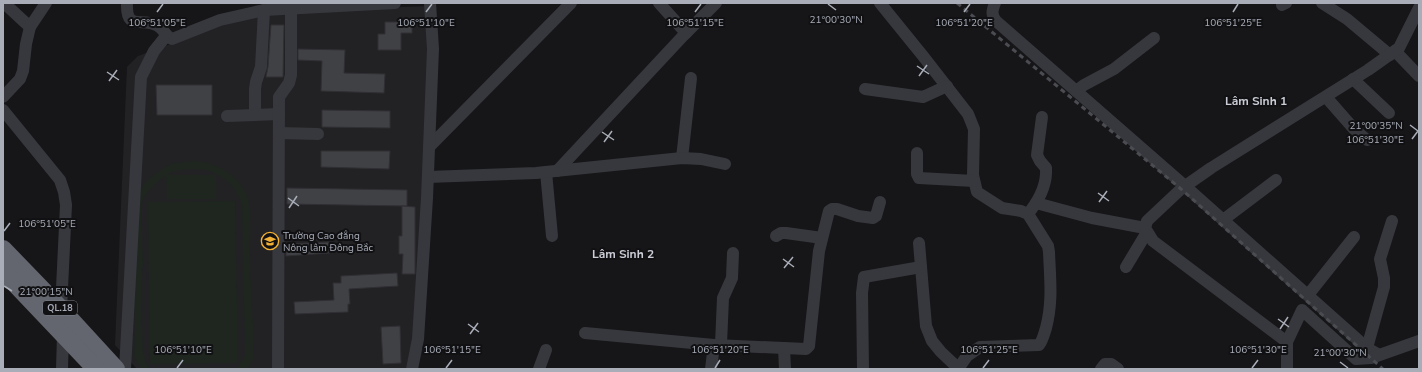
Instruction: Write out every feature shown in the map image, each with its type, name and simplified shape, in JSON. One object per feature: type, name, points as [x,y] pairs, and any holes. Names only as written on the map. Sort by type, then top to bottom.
[{"type":"highway","name":"QL.18","points":[[3,249],[116,369]]},
{"type":"highway","name":"QL.18","points":[[3,271],[96,369]]},
{"type":"street","points":[[4,3],[30,27]]},
{"type":"street","points":[[3,98],[20,79],[23,71],[26,44],[30,27],[46,3]]},
{"type":"street","points":[[127,3],[126,14],[128,19],[158,26],[166,36],[172,39],[220,20],[264,10],[395,3]]},
{"type":"street","points":[[412,369],[418,339],[428,177],[434,49],[430,3]]},
{"type":"street","points":[[429,147],[571,3]]},
{"type":"street","points":[[659,3],[686,33]]},
{"type":"street","points":[[552,236],[549,220],[551,172],[716,3]]},
{"type":"street","points":[[880,3],[968,114],[974,129],[973,175],[977,192],[1002,208],[1021,211],[1028,214],[1048,246],[1051,300],[1049,316],[1042,340],[1039,345],[980,347],[967,356],[958,369],[932,341],[926,326],[919,243]]},
{"type":"street","points":[[995,3],[992,9],[992,15],[996,21],[1367,348],[1379,355]]},
{"type":"street","points":[[1322,3],[1393,53],[1419,76]]},
{"type":"street","points":[[278,369],[279,97],[289,83],[291,76],[291,8]]},
{"type":"street","points":[[1126,267],[1146,230],[1147,221],[1185,186],[1393,53],[1399,48],[1419,8]]},
{"type":"street","points":[[255,115],[255,89],[261,67],[264,10]]},
{"type":"street","points":[[124,369],[142,77],[154,51],[166,36]]},
{"type":"street","points":[[1076,91],[1114,69],[1154,38]]},
{"type":"street","points":[[682,158],[691,78]]},
{"type":"street","points":[[1353,80],[1389,113]]},
{"type":"street","points":[[866,89],[923,97],[947,86]]},
{"type":"street","points":[[1326,96],[1354,129],[1368,140]]},
{"type":"street","points":[[3,110],[60,180],[64,192],[66,205],[61,309]]},
{"type":"street","points":[[227,116],[279,114]]},
{"type":"street","points":[[1028,214],[1036,203],[1047,174],[1046,168],[1037,155],[1042,117]]},
{"type":"street","points":[[279,133],[318,134]]},
{"type":"street","points":[[917,153],[917,174],[919,178],[974,181]]},
{"type":"street","points":[[428,177],[551,172],[682,158],[701,159],[725,164]]},
{"type":"street","points":[[1223,220],[1276,180]]},
{"type":"street","points":[[585,332],[717,345],[806,349],[809,346],[816,270],[829,211],[837,208],[858,216],[873,218],[876,216],[880,202]]},
{"type":"street","points":[[1036,203],[1092,218],[1146,230],[1152,241],[1287,342]]},
{"type":"street","points":[[1367,348],[1384,287],[1384,278],[1380,259],[1392,221]]},
{"type":"street","points":[[776,236],[781,233],[786,233],[822,238]]},
{"type":"street","points":[[1308,296],[1354,237]]},
{"type":"street","points":[[711,369],[717,345],[723,298],[732,278],[733,253]]},
{"type":"street","points":[[863,369],[862,293],[864,277],[921,267]]},
{"type":"street","points":[[1287,369],[1287,342],[1302,310],[1356,359],[1370,358],[1419,341]]},
{"type":"street","points":[[62,369],[63,335]]},
{"type":"street","points":[[784,348],[785,369]]},
{"type":"street","points":[[539,369],[546,350]]},
{"type":"street","points":[[1101,369],[1104,364],[1111,364],[1118,369]]},
{"type":"shaded area","name":"Trường Cao đẳng Nông lâm Đông Bắc","points":[[431,6],[416,324],[406,369],[137,369],[115,345],[127,67],[138,56],[229,22],[288,11]]},
{"type":"shaded area","points":[[193,161],[210,164],[226,171],[239,183],[248,198],[251,216],[250,274],[254,348],[253,360],[247,369],[237,369],[245,354],[242,204],[234,189],[222,178],[216,174],[200,169],[178,170],[167,175],[216,175],[216,199],[167,199],[166,176],[151,188],[141,205],[143,262],[141,299],[143,351],[146,363],[150,369],[141,369],[134,356],[135,325],[132,210],[137,193],[146,182],[170,164]]},
{"type":"shaded area","points":[[235,201],[238,363],[150,364],[148,202]]},
{"type":"building","points":[[385,22],[412,22],[412,33],[401,33],[401,50],[378,50],[378,34],[385,34]]},
{"type":"building","points":[[271,25],[284,25],[283,77],[266,77]]},
{"type":"building","points":[[298,49],[345,50],[344,73],[385,74],[384,93],[321,91],[322,61],[298,60]]},
{"type":"building","points":[[156,85],[212,85],[212,115],[157,115]]},
{"type":"building","points":[[322,110],[390,111],[390,128],[322,127]]},
{"type":"building","points":[[321,151],[390,151],[389,169],[321,167]]},
{"type":"building","points":[[287,188],[407,190],[407,206],[287,204]]},
{"type":"building","points":[[402,206],[415,207],[415,274],[402,274],[403,254],[399,254],[399,236],[402,236]]},
{"type":"building","points":[[329,242],[330,253],[286,256],[286,244]]},
{"type":"building","points":[[397,273],[398,286],[349,289],[350,304],[348,304],[348,312],[295,314],[294,302],[334,300],[333,283],[341,283],[341,276]]},
{"type":"building","points":[[400,326],[401,363],[383,364],[381,327]]},
{"type":"railway","points":[[957,3],[1181,189],[1383,369]]},
{"type":"place","name":"Trường Cao đẳng Nông lâm Đông Bắc","points":[[270,241]]},
{"type":"district","name":"Lâm Sinh 1","points":[[1256,101]]},
{"type":"district","name":"Lâm Sinh 2","points":[[623,254]]}]
